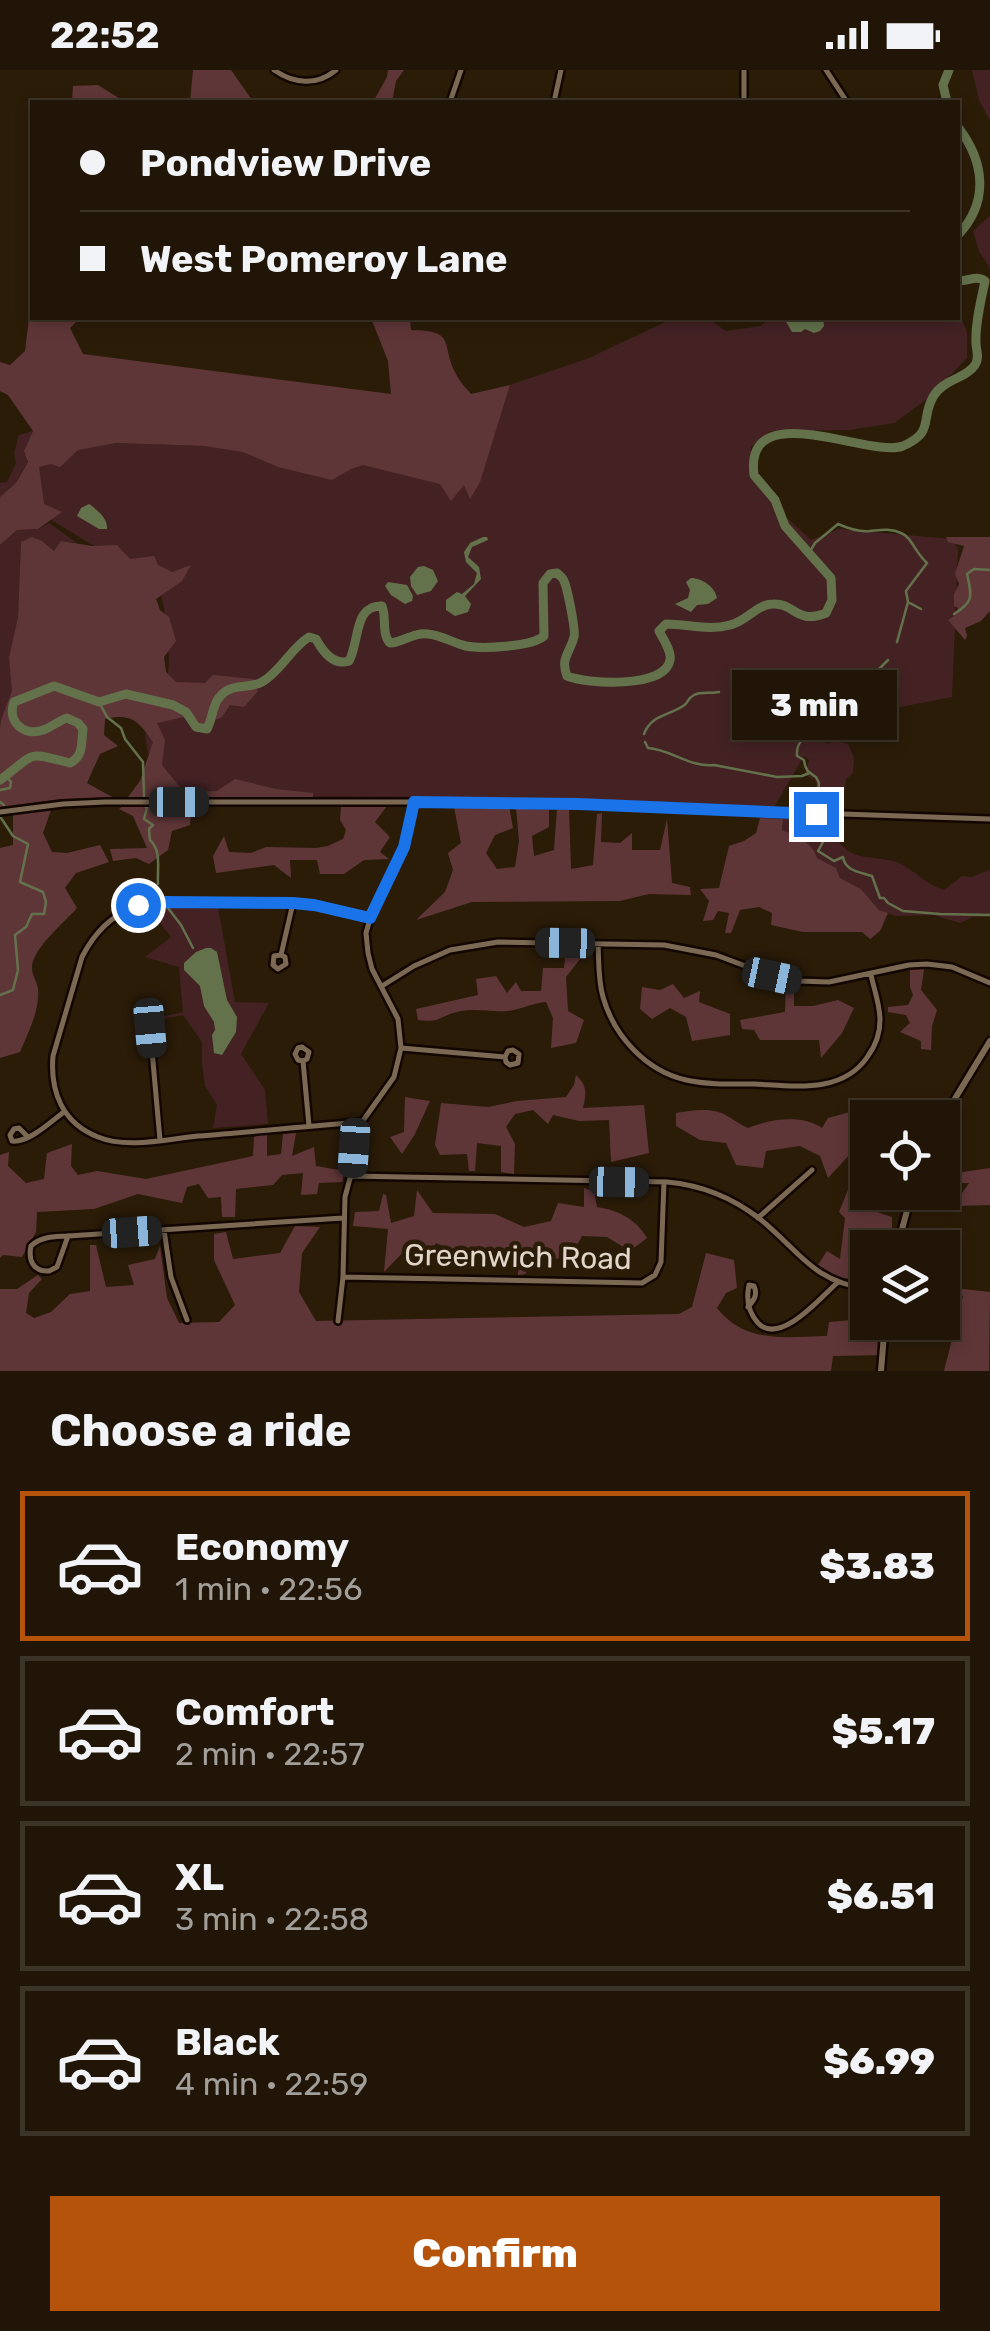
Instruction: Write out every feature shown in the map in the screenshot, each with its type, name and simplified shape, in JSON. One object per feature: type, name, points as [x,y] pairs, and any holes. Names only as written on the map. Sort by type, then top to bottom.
[{"type":"main road","points":[[954,1100],[990,1041]]},
{"type":"main road","points":[[882,1371],[884,1340]]},
{"type":"street","points":[[274,70],[289,78],[310,81],[323,79],[336,70]]},
{"type":"street","points":[[451,100],[461,70]]},
{"type":"street","points":[[554,100],[561,70]]},
{"type":"street","points":[[744,70],[744,100]]},
{"type":"street","points":[[826,70],[846,100]]},
{"type":"street","points":[[0,812],[105,802],[414,802],[990,819]]},
{"type":"street","points":[[338,1322],[345,1197],[354,1148],[362,1122],[394,1077],[401,1048],[398,1019],[372,969],[366,933],[404,847],[414,802]]},
{"type":"street","points":[[362,1122],[160,1140],[102,1139],[64,1112],[53,1086],[53,1056],[82,956],[102,927],[125,910],[152,902],[293,903],[370,918]]},
{"type":"street","points":[[280,954],[293,903]]},
{"type":"street","points":[[382,986],[431,958],[470,945],[498,942],[696,950],[798,981],[829,982],[927,964],[952,967],[990,983]]},
{"type":"street","points":[[598,944],[602,998],[625,1042],[669,1074],[710,1083],[809,1086],[850,1075],[868,1057],[878,1034],[879,1013],[871,974]]},
{"type":"street","points":[[150,1028],[160,1140]]},
{"type":"street","points":[[401,1048],[504,1057]]},
{"type":"street","points":[[303,1061],[309,1126]]},
{"type":"street","points":[[28,1137],[64,1112]]},
{"type":"street","points":[[758,1218],[812,1170]]},
{"type":"street","points":[[351,1176],[687,1185],[718,1194],[758,1218],[806,1264],[838,1283],[850,1285]]},
{"type":"street","name":"Greenwich Road","points":[[343,1276],[642,1283],[655,1275],[661,1262],[664,1182]]},
{"type":"street","points":[[68,1236],[57,1267],[49,1271],[36,1268],[30,1255],[34,1243],[48,1238],[68,1236],[344,1218]]},
{"type":"street","points":[[164,1230],[169,1270],[187,1320]]},
{"type":"street","points":[[748,1306],[761,1326],[780,1330],[838,1283]]},
{"type":"shaded area","points":[[193,70],[231,70],[252,100],[190,100]]},
{"type":"shaded area","points":[[388,70],[404,70],[396,81],[392,100],[374,100]]},
{"type":"shaded area","points":[[972,70],[990,70],[990,121],[979,100]]},
{"type":"shaded area","points":[[98,85],[122,100],[72,100],[73,86]]},
{"type":"shaded area","points":[[990,216],[990,268],[973,231]]},
{"type":"shaded area","points":[[30,310],[30,320],[78,320],[70,328],[83,354],[391,394],[388,361],[372,320],[410,320],[411,330],[442,336],[457,377],[471,394],[510,385],[480,482],[470,499],[464,485],[451,501],[440,484],[363,465],[332,480],[278,467],[243,452],[205,446],[116,443],[78,450],[60,467],[39,467],[44,504],[62,512],[38,529],[17,530],[0,545],[0,497],[16,483],[28,462],[24,451],[33,431],[8,395],[0,391],[0,362],[10,365],[25,351]]},
{"type":"shaded area","points":[[960,316],[967,332],[967,358],[926,400],[894,423],[849,430],[771,431],[751,447],[752,479],[772,504],[811,540],[839,529],[952,539],[958,549],[952,697],[849,717],[845,729],[821,736],[827,744],[835,740],[848,744],[854,758],[842,809],[809,807],[821,801],[815,780],[805,775],[809,760],[804,756],[774,807],[446,797],[182,796],[153,764],[146,733],[165,685],[169,658],[158,585],[53,521],[34,505],[39,454],[116,443],[205,446],[482,474],[510,385],[589,358],[670,320],[710,320],[726,331],[761,326],[768,320],[960,320]]},
{"type":"shaded area","points":[[785,320],[823,320],[820,331],[792,332]]},
{"type":"shaded area","points":[[33,431],[24,451],[28,461],[16,483],[0,497],[0,483],[7,482],[16,463],[14,453],[19,435]]},
{"type":"shaded area","points":[[89,504],[104,518],[107,529],[99,529],[77,516]]},
{"type":"shaded area","points":[[49,523],[77,543],[61,541],[54,551],[42,541],[21,542],[18,617],[9,657],[13,691],[0,728],[0,545],[17,530],[38,529]]},
{"type":"shaded area","points":[[32,537],[54,551],[61,541],[117,545],[130,559],[154,556],[158,565],[172,572],[191,565],[182,581],[156,599],[160,610],[169,617],[176,641],[164,657],[166,672],[176,682],[205,683],[213,675],[253,679],[258,691],[244,707],[230,705],[222,717],[203,725],[184,717],[157,723],[165,740],[162,765],[184,792],[217,791],[235,779],[313,793],[313,799],[128,797],[140,781],[153,742],[138,724],[122,717],[105,719],[104,735],[118,746],[100,754],[87,783],[114,798],[61,799],[0,807],[0,728],[12,691],[9,657],[18,617],[21,542]]},
{"type":"shaded area","points":[[483,537],[488,540],[472,547],[468,557],[479,567],[481,579],[465,596],[471,604],[468,612],[455,616],[446,610],[446,600],[474,584],[477,573],[466,562],[464,552],[470,543]]},
{"type":"shaded area","points":[[946,537],[990,537],[990,611],[981,621],[965,628],[965,640],[948,620],[958,608],[954,606],[959,584],[955,574],[964,546],[948,542]]},
{"type":"shaded area","points":[[424,566],[433,570],[438,581],[431,591],[417,595],[410,577]]},
{"type":"shaded area","points":[[691,578],[707,584],[717,598],[697,605],[691,612],[675,604],[688,598],[686,582]]},
{"type":"shaded area","points":[[388,582],[407,585],[412,601],[405,604],[391,595],[385,586]]},
{"type":"shaded area","points":[[126,804],[192,807],[190,825],[172,831],[168,850],[149,864],[136,858],[113,861],[110,849],[147,848],[133,816],[119,809]]},
{"type":"shaded area","points":[[341,806],[387,806],[375,822],[390,837],[380,852],[389,859],[364,860],[344,874],[320,874],[317,860],[290,860],[291,878],[274,865],[216,873],[213,856],[224,836],[229,852],[251,853],[266,847],[316,848],[343,839],[346,830],[340,820]]},
{"type":"shaded area","points":[[509,806],[513,828],[495,835],[486,853],[497,869],[515,867],[519,841],[516,808],[549,809],[549,827],[532,836],[534,856],[554,850],[557,809],[569,809],[571,869],[593,865],[597,814],[602,813],[601,842],[620,843],[632,833],[632,850],[660,850],[667,819],[672,883],[690,887],[691,895],[649,894],[620,901],[472,902],[416,920],[445,892],[453,870],[448,853],[461,843],[454,807]]},
{"type":"shaded area","points":[[51,810],[43,833],[52,852],[67,853],[100,845],[109,862],[76,873],[65,888],[77,908],[34,959],[37,1005],[20,1052],[0,1058],[0,848],[13,845],[13,815]]},
{"type":"shaded area","points":[[760,818],[783,819],[782,830],[808,844],[817,858],[836,868],[840,878],[861,889],[879,910],[888,913],[880,931],[870,939],[862,932],[803,932],[771,925],[772,913],[759,907],[740,910],[731,933],[725,933],[729,913],[718,911],[713,920],[703,921],[709,901],[700,889],[719,888],[729,846],[756,833]]},
{"type":"shaded area","points":[[827,818],[820,824],[820,832],[829,841],[838,841],[857,855],[896,862],[944,890],[962,876],[990,870],[990,916],[960,923],[934,915],[895,916],[879,910],[861,889],[840,878],[836,868],[782,830],[783,819]]},
{"type":"shaded area","points":[[218,907],[235,1002],[269,1003],[241,1054],[265,1090],[268,1124],[213,1128],[217,1105],[205,1086],[202,1042],[183,1015],[161,1017],[183,1012],[179,967],[145,957],[171,937],[148,908]]},
{"type":"shaded area","points":[[206,948],[217,952],[227,1000],[237,1017],[236,1032],[222,1055],[214,1053],[214,1022],[204,1006],[200,986],[184,970],[184,963]]},
{"type":"shaded area","points":[[566,948],[587,950],[566,977],[568,1011],[584,1020],[576,1043],[551,1048],[553,1018],[546,1002],[507,1011],[464,1011],[435,1020],[418,1020],[416,1009],[478,995],[476,979],[496,976],[507,993],[516,982],[521,991],[541,991],[543,968],[564,968]]},
{"type":"shaded area","points":[[910,969],[924,969],[921,990],[937,1010],[931,1050],[921,1049],[921,1041],[900,1032],[910,1023],[906,1015],[888,1012],[888,1007],[908,1005],[913,995]]},
{"type":"shaded area","points":[[786,983],[794,986],[794,1006],[838,1000],[854,1008],[842,1033],[821,1058],[819,1040],[760,1040],[754,1030],[742,1029],[740,1020],[785,1012]]},
{"type":"shaded area","points":[[673,984],[684,998],[700,991],[699,1002],[730,1014],[730,1035],[692,1041],[686,1017],[670,1008],[652,1019],[640,1009],[642,987],[660,990]]},
{"type":"shaded area","points":[[576,1075],[585,1090],[583,1108],[644,1105],[649,1153],[611,1162],[609,1120],[579,1121],[553,1115],[548,1124],[533,1110],[515,1114],[506,1127],[515,1144],[514,1174],[501,1172],[501,1146],[477,1143],[475,1171],[469,1171],[467,1154],[440,1155],[435,1145],[441,1103],[488,1107],[566,1097]]},
{"type":"shaded area","points":[[405,1097],[430,1101],[402,1154],[390,1137],[404,1132]]},
{"type":"shaded area","points":[[702,1110],[721,1113],[748,1128],[786,1119],[822,1128],[828,1118],[850,1112],[850,1154],[828,1178],[820,1156],[800,1146],[766,1151],[763,1168],[736,1165],[726,1143],[700,1140],[676,1126],[676,1113]]},
{"type":"shaded area","points":[[267,1133],[267,1156],[281,1154],[283,1134],[296,1133],[292,1156],[314,1147],[316,1166],[345,1171],[342,1182],[319,1183],[317,1194],[301,1195],[303,1173],[282,1175],[273,1185],[236,1189],[235,1217],[222,1217],[221,1197],[208,1198],[199,1184],[187,1187],[182,1203],[138,1194],[94,1209],[37,1212],[36,1232],[22,1257],[0,1258],[0,1155],[9,1152],[8,1166],[26,1183],[44,1179],[47,1153],[72,1144],[71,1166],[78,1175],[97,1171],[146,1179],[253,1156],[254,1137]]},
{"type":"shaded area","points":[[990,1168],[990,1205],[960,1206],[960,1196],[969,1183],[960,1183],[960,1172]]},
{"type":"shaded area","points":[[850,1185],[850,1210],[871,1210],[892,1217],[892,1228],[850,1230],[850,1279],[839,1278],[818,1265],[827,1251],[840,1259],[845,1218],[839,1212]]},
{"type":"shaded area","points":[[584,1188],[594,1191],[597,1207],[626,1216],[647,1238],[630,1251],[607,1237],[582,1236],[565,1256],[549,1259],[544,1250],[525,1274],[518,1275],[519,1251],[507,1255],[453,1251],[436,1243],[422,1270],[422,1246],[410,1245],[384,1272],[388,1229],[353,1226],[355,1212],[379,1211],[383,1194],[391,1223],[414,1216],[417,1190],[433,1213],[495,1214],[524,1227],[551,1221],[558,1203],[584,1207]]},
{"type":"shaded area","points":[[295,1226],[320,1227],[302,1253],[299,1292],[316,1321],[679,1314],[692,1307],[706,1253],[734,1260],[737,1288],[726,1293],[717,1308],[740,1328],[767,1336],[827,1336],[829,1322],[850,1320],[850,1340],[884,1340],[883,1355],[833,1356],[831,1371],[0,1371],[0,1289],[17,1289],[38,1275],[42,1279],[29,1293],[26,1313],[34,1318],[51,1312],[70,1294],[90,1291],[90,1245],[96,1245],[106,1287],[134,1285],[128,1265],[155,1259],[160,1246],[167,1298],[179,1323],[219,1322],[235,1305],[214,1260],[214,1234],[226,1232],[233,1259],[280,1253]]},
{"type":"shaded area","points":[[960,1289],[990,1292],[989,1371],[944,1371],[952,1340],[960,1340]]},
{"type":"waterway","points":[[947,100],[943,85],[949,70]]},
{"type":"waterway","points":[[960,130],[973,153],[980,181],[975,209],[960,232]]},
{"type":"waterway","points":[[0,780],[32,757],[70,763],[81,749],[83,729],[78,723],[67,718],[43,730],[29,731],[15,721],[14,702],[54,686],[99,702],[126,694],[173,705],[186,712],[196,727],[207,729],[223,693],[262,682],[309,637],[316,639],[334,660],[349,661],[362,618],[373,607],[382,606],[390,643],[423,634],[473,647],[518,645],[544,636],[543,583],[550,574],[557,573],[565,583],[574,626],[565,660],[567,676],[607,682],[640,680],[665,669],[670,656],[659,631],[666,624],[722,627],[773,604],[808,617],[826,613],[832,600],[831,578],[785,526],[775,500],[754,475],[756,451],[769,438],[788,434],[887,448],[903,446],[919,436],[937,391],[971,370],[977,360],[976,328],[985,281],[960,280]]},
{"type":"waterway","points":[[809,553],[838,524],[862,531],[901,533],[927,563],[906,591],[908,602],[921,609]]},
{"type":"waterway","points":[[954,614],[970,598],[967,574],[974,569],[990,570]]},
{"type":"waterway","points":[[897,642],[908,602]]},
{"type":"waterway","points":[[827,735],[846,734],[857,712],[859,704],[844,705],[844,691],[868,680],[888,660]]},
{"type":"waterway","points":[[644,734],[655,719],[683,706],[694,695],[719,692]]},
{"type":"waterway","points":[[99,702],[143,762],[144,796]]},
{"type":"waterway","points":[[815,733],[801,741],[797,756],[819,783],[822,808]]},
{"type":"waterway","points":[[645,742],[648,748],[697,764],[777,777],[809,773]]},
{"type":"waterway","points":[[0,790],[10,788],[6,776]]},
{"type":"waterway","points":[[0,802],[4,805]]},
{"type":"waterway","points":[[144,805],[144,819],[153,825],[149,829],[158,855],[158,884]]},
{"type":"waterway","points":[[0,995],[13,990],[18,970],[15,935],[26,927],[32,914],[44,914],[46,902],[43,892],[20,882],[28,844],[13,836],[1,818]]},
{"type":"waterway","points":[[820,818],[812,827],[812,833],[823,842],[818,851],[834,861],[843,857],[850,868],[872,876],[880,898],[888,903],[903,911],[990,915]]},
{"type":"waterway","points":[[168,908],[193,948]]},
{"type":"route","points":[[138,905],[293,903],[370,918],[404,847],[414,802],[816,814]]}]
